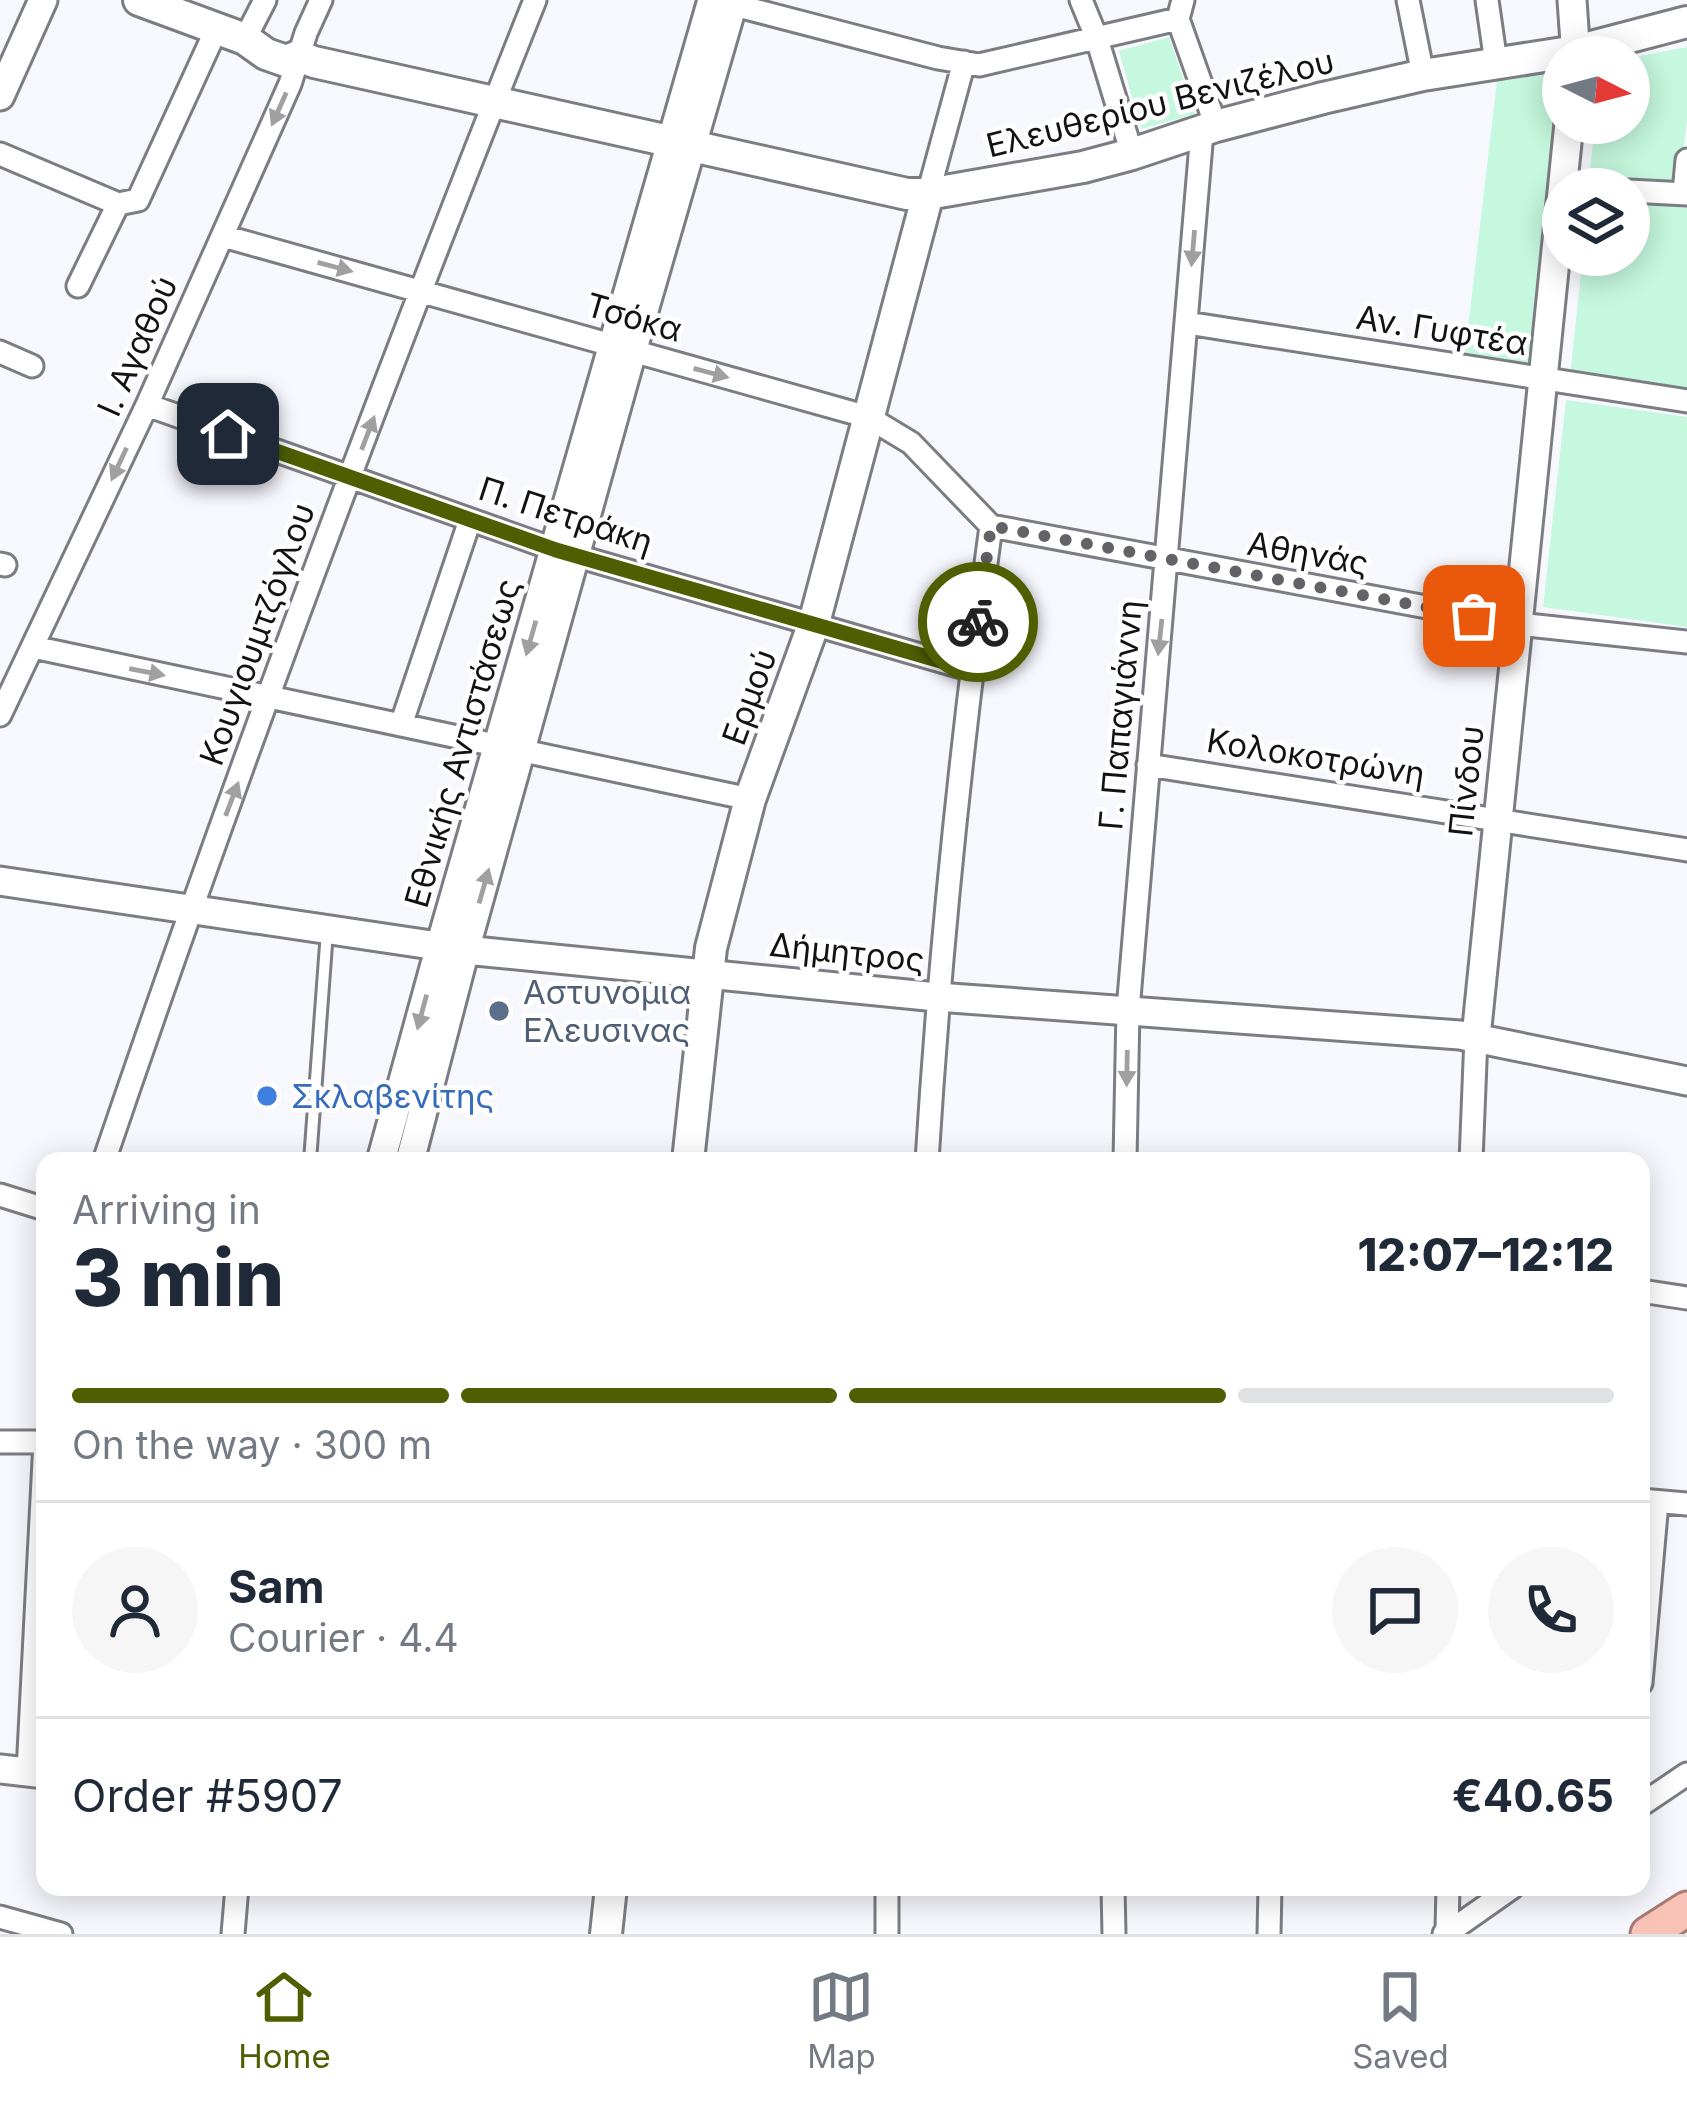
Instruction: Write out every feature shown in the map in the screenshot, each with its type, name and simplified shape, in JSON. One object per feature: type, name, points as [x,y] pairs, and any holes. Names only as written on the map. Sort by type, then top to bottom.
[{"type":"highway","points":[[1648,1934],[1687,1909]]},
{"type":"main road","points":[[139,0],[231,35]]},
{"type":"main road","name":"Ελευθερίου Βενιζέλου","points":[[1638,36],[1687,22]]},
{"type":"main road","name":"Ελευθερίου Βενιζέλου","points":[[231,35],[286,62],[298,56],[907,194],[1026,179],[1424,75],[1542,58]]},
{"type":"main road","name":"Ερμού","points":[[689,1152],[711,948],[750,799],[814,623],[928,194]]},
{"type":"main road","points":[[606,1934],[610,1896]]},
{"type":"street","points":[[0,96],[43,0]]},
{"type":"street","points":[[0,154],[118,204],[138,200],[231,35],[265,0]]},
{"type":"street","name":"Ι. Αγαθού","points":[[0,715],[223,236],[321,0]]},
{"type":"street","name":"Κουγιουμτζόγλου","points":[[107,1152],[190,908],[535,0]]},
{"type":"street","points":[[1081,0],[1132,154]]},
{"type":"street","points":[[1408,0],[1424,75]]},
{"type":"street","points":[[1486,0],[1496,63]]},
{"type":"street","points":[[1572,0],[1575,36]]},
{"type":"street","points":[[727,2],[979,65],[1097,39],[1180,9],[1209,129]]},
{"type":"street","name":"Εθνικής Αντιστάσεως","points":[[384,1152],[453,948],[681,144],[727,2]]},
{"type":"street","points":[[928,194],[964,62]]},
{"type":"street","name":"Γ. Παπαγιάννη","points":[[1125,1152],[1128,1010],[1148,764],[1209,129]]},
{"type":"street","points":[[1650,191],[1685,193],[1687,160]]},
{"type":"street","points":[[78,286],[118,204]]},
{"type":"street","name":"Τσόκα","points":[[223,236],[868,417],[911,443],[991,526]]},
{"type":"street","name":"Πίνδου","points":[[1471,1152],[1476,1036],[1554,276]]},
{"type":"street","name":"Αν. Γυφτέα","points":[[1187,323],[1687,401]]},
{"type":"street","points":[[0,352],[32,366]]},
{"type":"street","name":"Π. Πετράκη","points":[[147,405],[567,553],[972,670]]},
{"type":"street","points":[[401,725],[470,520]]},
{"type":"street","points":[[928,1152],[937,997],[991,526]]},
{"type":"street","name":"Αθηνάς","points":[[991,526],[1518,624],[1687,642]]},
{"type":"street","points":[[33,647],[750,799]]},
{"type":"street","name":"Κολοκοτρώνη","points":[[1148,764],[1687,850]]},
{"type":"street","name":"Δήμητρος","points":[[0,880],[453,948],[937,997],[1476,1036],[1687,1081]]},
{"type":"street","name":"Εθνικής Αντιστάσεως","points":[[412,1152],[453,948]]},
{"type":"street","points":[[0,1195],[36,1206]]},
{"type":"street","points":[[1650,1292],[1687,1298]]},
{"type":"street","points":[[0,1442],[36,1442]]},
{"type":"street","points":[[1650,1501],[1687,1504]]},
{"type":"street","points":[[24,1772],[36,1583]]},
{"type":"street","points":[[1650,1798],[1687,1774]]},
{"type":"street","points":[[233,1934],[236,1896]]},
{"type":"street","points":[[886,1934],[887,1896]]},
{"type":"street","points":[[1113,1896],[1114,1934]]},
{"type":"street","points":[[1269,1934],[1270,1896]]},
{"type":"street","points":[[1445,1934],[1448,1896]]},
{"type":"street","points":[[1445,1934],[1501,1896]]},
{"type":"street","points":[[8,1924],[62,1934]]},
{"type":"lane","points":[[311,1152],[327,928]]},
{"type":"green space","points":[[1169,37],[1195,114],[1141,129],[1119,51]]},
{"type":"green space","points":[[1687,47],[1687,120],[1679,188],[1650,185],[1650,168],[1590,168],[1593,144],[1650,144],[1650,54]]},
{"type":"green space","points":[[1542,73],[1542,144],[1553,144],[1551,168],[1542,168],[1542,258],[1531,373],[1464,362],[1497,81]]},
{"type":"green space","points":[[1650,204],[1687,208],[1687,390],[1570,376],[1581,276],[1650,276]]},
{"type":"green space","points":[[1566,400],[1687,417],[1687,627],[1543,607]]},
{"type":"way so far","points":[[978,622],[991,526],[1474,616]]},
{"type":"place","name":"Αστυνομια Ελευσινας","points":[[499,1011]]},
{"type":"place","name":"Σκλαβενίτης","points":[[267,1096]]},
{"type":"route","points":[[228,434],[556,550],[972,670],[978,622]]}]
